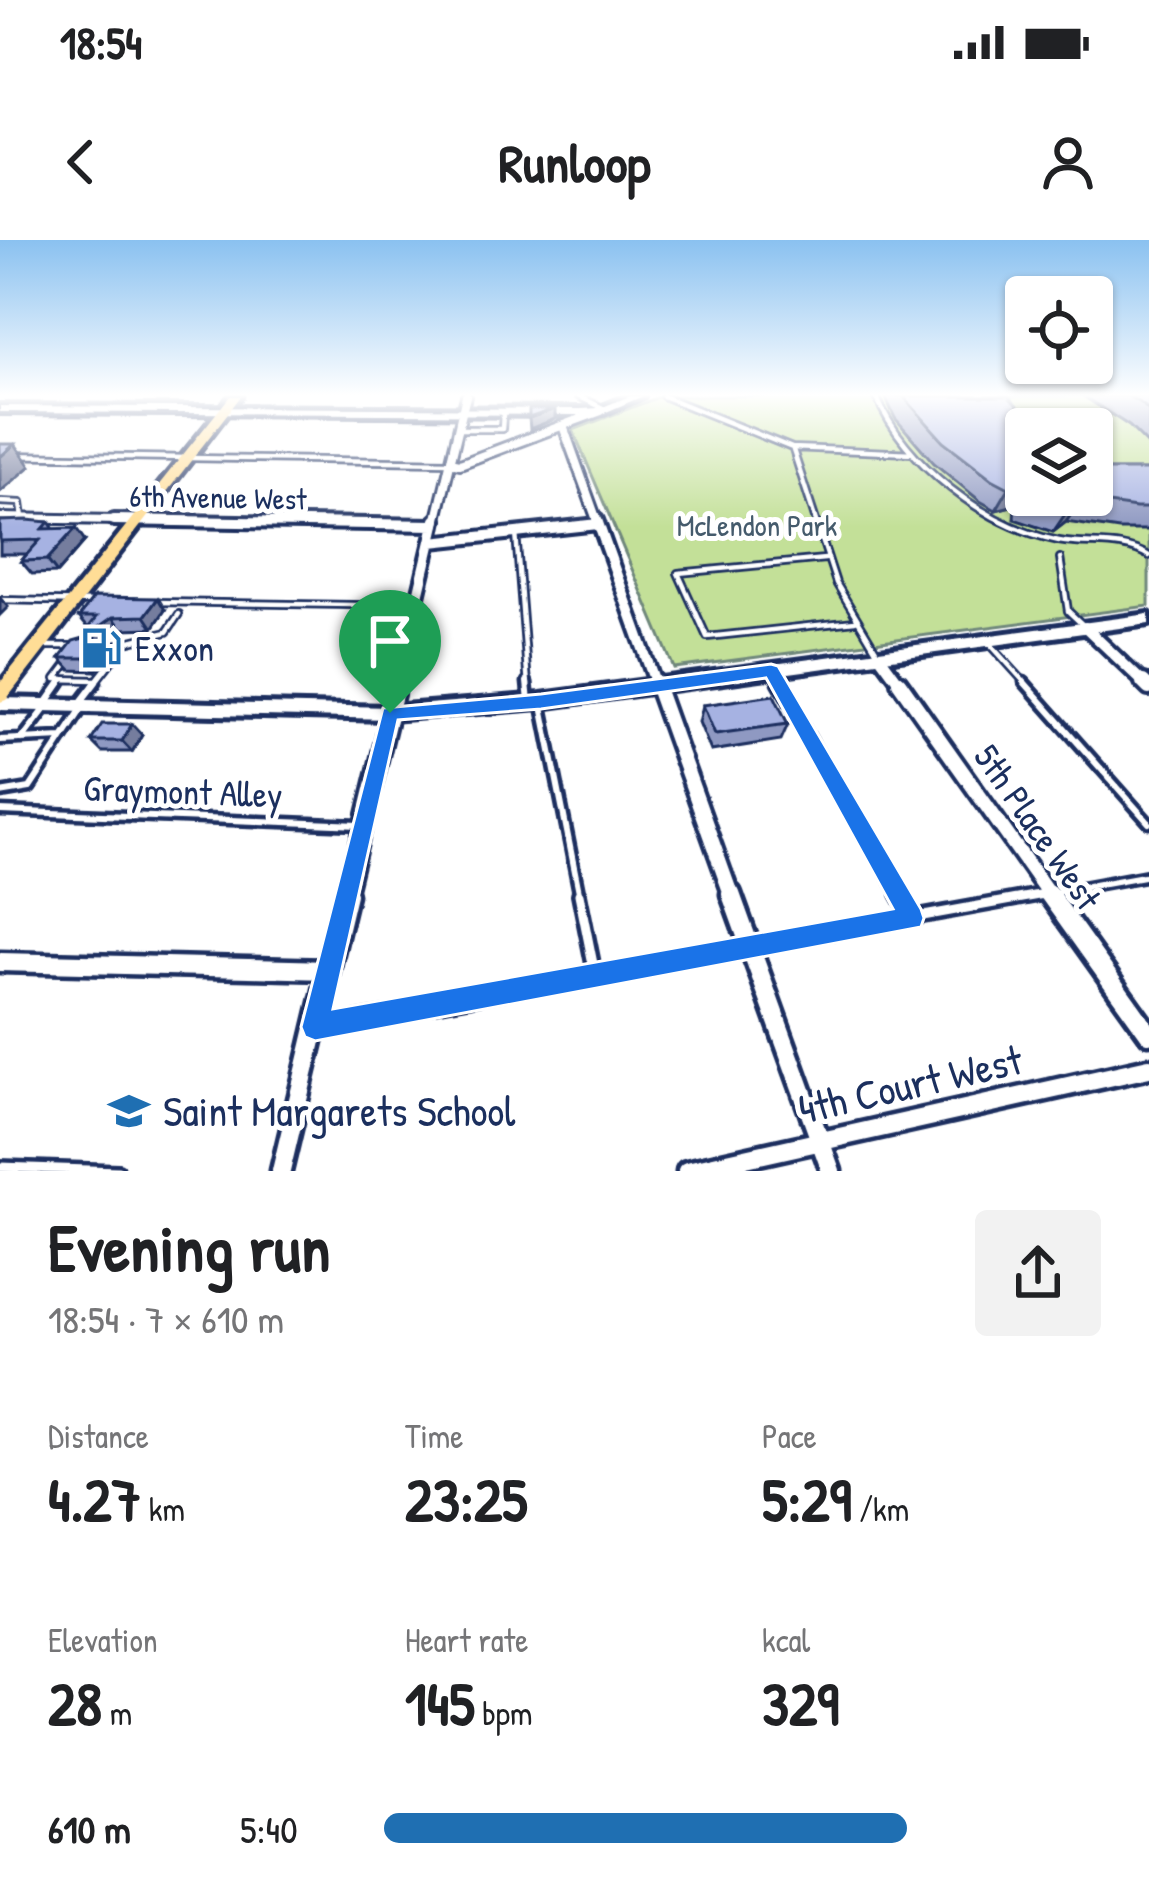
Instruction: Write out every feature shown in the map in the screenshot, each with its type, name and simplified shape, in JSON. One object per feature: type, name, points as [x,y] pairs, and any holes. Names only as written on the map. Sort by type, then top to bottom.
[{"type":"main road","points":[[0,695],[202,439]]},
{"type":"main road","points":[[0,704],[390,713],[535,702],[1149,619]]},
{"type":"street","points":[[281,1171],[456,439]]},
{"type":"street","points":[[450,462],[460,464],[527,439]]},
{"type":"street","points":[[568,439],[831,1171]]},
{"type":"street","name":"6th Avenue West","points":[[0,518],[435,525]]},
{"type":"street","points":[[431,542],[598,524]]},
{"type":"street","points":[[1085,627],[1149,688]]},
{"type":"street","name":"5th Place West","points":[[879,655],[1149,1034]]},
{"type":"street","points":[[0,962],[328,970]]},
{"type":"street","name":"4th Court West","points":[[687,1171],[1149,1068]]},
{"type":"lane","points":[[771,439],[792,448],[850,454],[916,453]]},
{"type":"lane","points":[[900,439],[993,517],[1020,532],[1062,542],[1137,547],[1149,556]]},
{"type":"lane","points":[[792,448],[826,559],[855,621],[879,655]]},
{"type":"lane","points":[[0,455],[450,462]]},
{"type":"lane","points":[[0,502],[21,503],[23,518]]},
{"type":"lane","points":[[516,533],[535,702],[595,976]]},
{"type":"lane","points":[[1060,558],[1068,610],[1085,627]]},
{"type":"lane","points":[[826,559],[678,573],[707,638],[855,621]]},
{"type":"lane","points":[[0,600],[97,602]]},
{"type":"lane","points":[[142,602],[416,605]]},
{"type":"lane","points":[[110,646],[167,632],[179,614]]},
{"type":"lane","points":[[987,640],[1149,823]]},
{"type":"lane","points":[[38,646],[94,646]]},
{"type":"lane","points":[[80,646],[56,680],[96,680]]},
{"type":"lane","points":[[0,793],[30,788],[96,680],[123,646]]},
{"type":"lane","points":[[76,680],[83,670]]},
{"type":"lane","points":[[771,670],[912,918]]},
{"type":"lane","points":[[22,740],[64,680]]},
{"type":"lane","points":[[0,740],[64,737]]},
{"type":"lane","name":"Graymont Alley","points":[[0,811],[363,825]]},
{"type":"lane","points":[[315,1027],[1149,875]]},
{"type":"lane","points":[[0,1167],[118,1171]]},
{"type":"green space","name":"McLendon Park","points":[[577,439],[1005,439],[1005,516],[1113,516],[1113,439],[1149,439],[1149,606],[674,668]]},
{"type":"building","points":[[942,439],[1005,439],[1005,486]]},
{"type":"building","points":[[0,444],[15,444],[0,457]]},
{"type":"building","points":[[1113,470],[1149,470],[1149,508],[1113,505]]},
{"type":"building","points":[[0,521],[49,522],[43,529],[76,528],[47,560],[21,561],[40,540],[0,541]]},
{"type":"building","points":[[94,597],[158,598],[145,616],[113,617],[97,628],[95,641],[100,641],[86,658],[60,658],[73,641],[91,636],[88,628],[97,617],[79,617]]},
{"type":"building","points":[[774,695],[788,724],[715,734],[703,705]]},
{"type":"building","points":[[102,724],[132,724],[122,741],[91,741]]},
{"type":"place","name":"Exxon","points":[[101,648]]},
{"type":"place","name":"Saint Margarets School","points":[[129,1111]]},
{"type":"route","points":[[771,670],[912,918],[315,1027],[390,713],[541,701],[771,670]]}]
